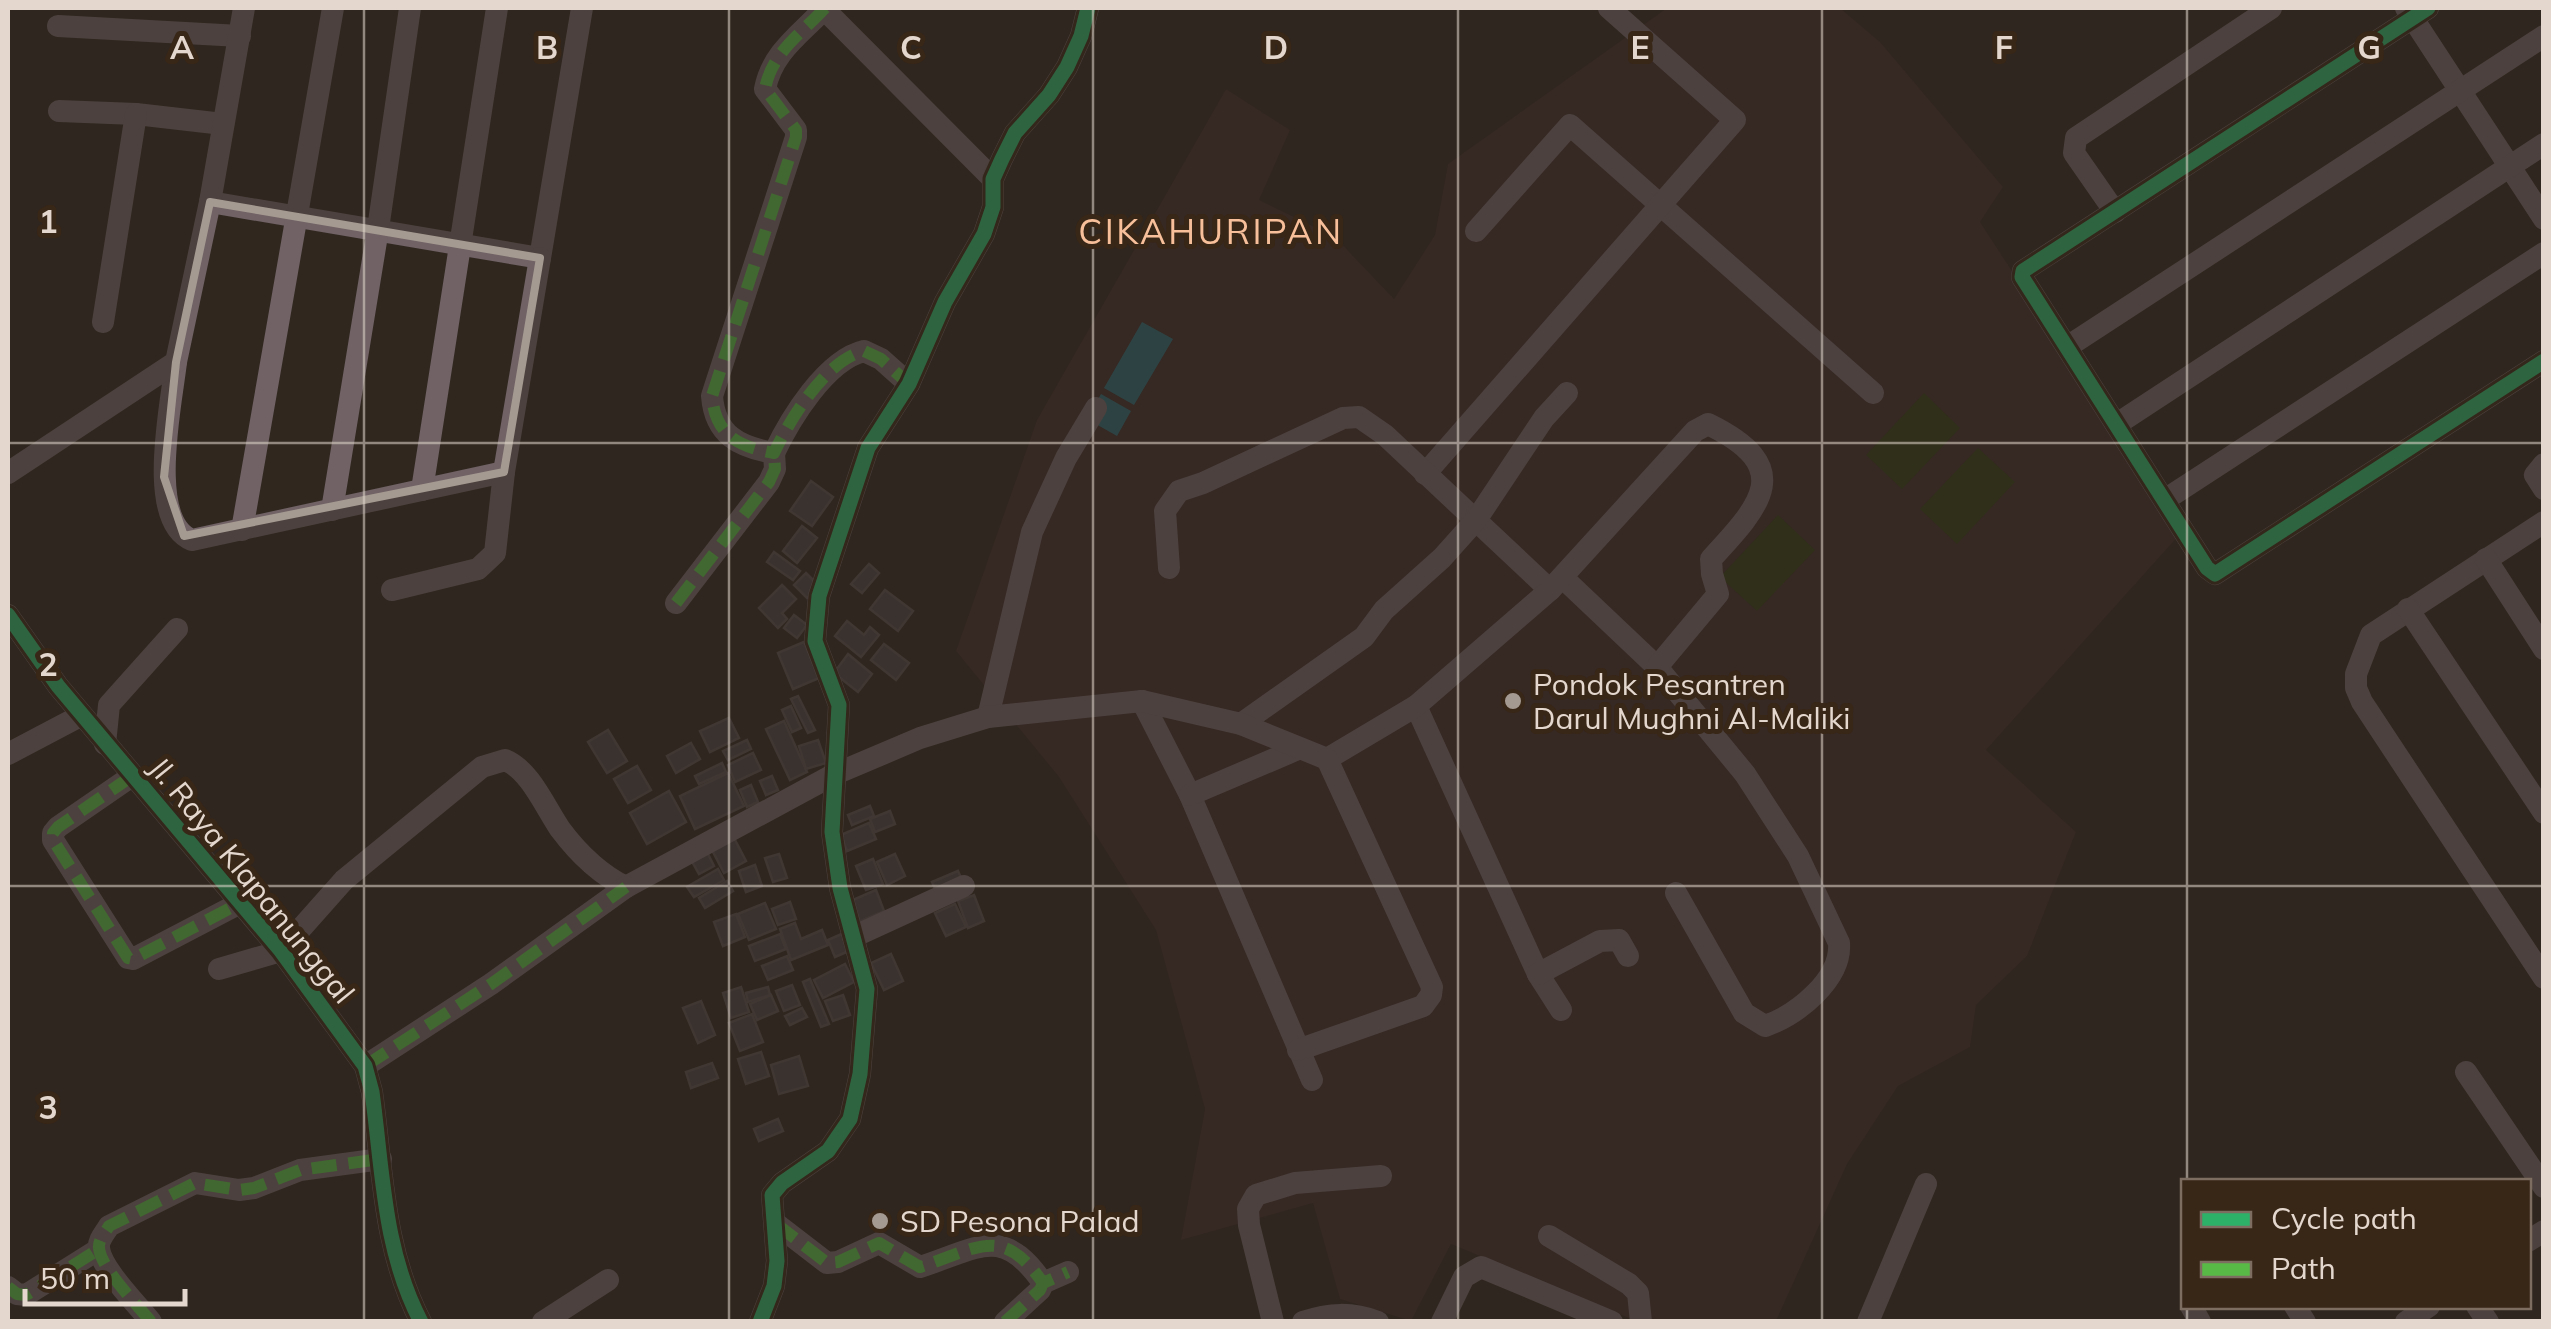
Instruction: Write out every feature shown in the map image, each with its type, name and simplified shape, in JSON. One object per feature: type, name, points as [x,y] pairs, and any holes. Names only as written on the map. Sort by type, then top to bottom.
[{"type":"street","points":[[244,8],[210,202],[176,362],[164,478],[170,516],[184,536],[192,540],[504,472]]},
{"type":"street","points":[[242,530],[333,8]]},
{"type":"street","points":[[332,510],[410,8]]},
{"type":"street","points":[[422,490],[496,8]]},
{"type":"street","points":[[392,590],[478,570],[496,553],[504,472],[582,8]]},
{"type":"street","points":[[774,453],[745,448],[732,440],[713,412],[712,396],[796,137],[796,130],[765,89],[778,54],[825,8],[993,180]]},
{"type":"street","points":[[760,1322],[774,1286],[776,1223],[770,1205],[772,1195],[782,1183],[828,1151],[850,1118],[856,1099],[868,989],[840,888],[832,832],[839,705],[815,641],[819,596],[862,461],[909,384],[945,302],[991,218],[993,180],[1016,133],[1049,95],[1066,67],[1088,8]]},
{"type":"street","points":[[1426,474],[1735,120],[1609,8]]},
{"type":"street","points":[[2115,212],[2074,153],[2076,138],[2271,8]]},
{"type":"street","points":[[2544,219],[2460,90],[2416,11],[2022,272],[2215,574],[2544,360]]},
{"type":"street","points":[[58,26],[240,36]]},
{"type":"street","points":[[2068,347],[2544,36]]},
{"type":"street","points":[[59,111],[136,114],[223,124]]},
{"type":"street","points":[[104,322],[136,114]]},
{"type":"street","points":[[1476,231],[1570,125],[1873,393]]},
{"type":"street","points":[[2117,424],[2544,144]]},
{"type":"street","points":[[210,202],[540,258]]},
{"type":"street","points":[[2166,500],[2544,253]]},
{"type":"street","points":[[676,603],[769,482],[776,469],[774,453],[801,408],[829,373],[853,354],[864,351],[909,384]]},
{"type":"street","points":[[8,473],[176,362]]},
{"type":"street","points":[[1242,724],[1364,637],[1384,610],[1476,520],[1544,418],[1566,393]]},
{"type":"street","points":[[988,717],[1032,532],[1066,458],[1096,408]]},
{"type":"street","points":[[1169,568],[1165,512],[1179,491],[1343,418],[1359,416],[1385,435],[1476,520],[1657,667],[1745,774],[1798,856],[1839,943],[1840,958],[1835,971],[1812,995],[1765,1026],[1744,1013],[1676,893]]},
{"type":"street","points":[[1327,759],[1416,706],[1556,584],[1695,431],[1708,424],[1754,456],[1764,476],[1762,492],[1748,519],[1711,559],[1718,594],[1657,667]]},
{"type":"street","points":[[2544,464],[2535,475],[2544,490]]},
{"type":"street","points":[[2544,522],[2372,635],[2356,674],[2362,702],[2544,978]]},
{"type":"street","points":[[2486,559],[2544,649]]},
{"type":"street","points":[[2408,609],[2544,813]]},
{"type":"street","name":"Jl. Raya Klapanunggal","points":[[8,615],[105,744],[281,951],[365,1066],[372,1092],[393,1252],[422,1322]]},
{"type":"street","points":[[105,744],[109,705],[176,629]]},
{"type":"street","points":[[1142,702],[1190,795],[1312,1080]]},
{"type":"street","points":[[365,1066],[491,984],[626,888],[833,774],[920,738],[988,717],[1142,702],[1242,724],[1327,759],[1432,988],[1423,1006],[1298,1050]]},
{"type":"street","points":[[1416,706],[1538,974],[1561,1010]]},
{"type":"street","points":[[8,754],[82,715]]},
{"type":"street","points":[[1190,795],[1298,748]]},
{"type":"street","points":[[219,969],[281,951],[344,880],[482,767],[505,760],[518,768],[585,858],[626,888]]},
{"type":"street","points":[[132,776],[53,833],[53,840],[128,958],[133,959],[242,902]]},
{"type":"street","points":[[853,937],[964,886]]},
{"type":"street","points":[[1538,974],[1603,940],[1618,940],[1628,956]]},
{"type":"street","points":[[2466,1072],[2544,1187]]},
{"type":"street","points":[[8,1287],[26,1295],[99,1248],[109,1226],[194,1183],[238,1190],[254,1188],[300,1170],[381,1159]]},
{"type":"street","points":[[1273,1322],[1249,1225],[1248,1209],[1256,1195],[1295,1183],[1381,1176]]},
{"type":"street","points":[[1868,1322],[1926,1184]]},
{"type":"street","points":[[776,1223],[828,1263],[879,1243],[920,1266],[994,1243],[1015,1250],[1044,1282]]},
{"type":"street","points":[[1549,1236],[1638,1293],[1641,1322]]},
{"type":"street","points":[[99,1248],[106,1266],[151,1322]]},
{"type":"street","points":[[1442,1322],[1464,1276],[1481,1266],[1612,1322]]},
{"type":"street","points":[[1005,1322],[1044,1282],[1068,1272]]},
{"type":"street","points":[[544,1322],[608,1280]]},
{"type":"street","points":[[1303,1322],[1329,1314],[1363,1316],[1378,1322]]},
{"type":"highlighted area","points":[[210,202],[540,258],[504,472],[184,536],[164,477],[176,362]]},
{"type":"shaded area","name":"Pondok Pesantren Darul Mughni Al-Maliki","points":[[1667,8],[1840,8],[1880,42],[2003,187],[1980,222],[2182,532],[1986,750],[2076,832],[2027,956],[1976,1005],[1970,1047],[1898,1086],[1847,1164],[1776,1321],[1636,1321],[1451,1244],[1411,1321],[1340,1299],[1313,1203],[1181,1240],[1205,1109],[1156,930],[1059,777],[956,651],[1037,420],[1226,89],[1290,130],[1259,200],[1335,237],[1394,299],[1435,235],[1448,164]]},
{"type":"green space","points":[[1924,393],[1960,428],[1902,489],[1866,455]]},
{"type":"green space","points":[[1978,448],[2015,482],[1957,544],[1920,509]]},
{"type":"green space","points":[[1778,515],[1815,550],[1757,611],[1720,577]]},
{"type":"water","points":[[1142,322],[1173,339],[1134,405],[1104,388]]},
{"type":"water","points":[[1101,394],[1131,411],[1117,436],[1087,419]]},
{"type":"building","points":[[811,481],[833,497],[812,526],[790,511]]},
{"type":"building","points":[[802,526],[817,538],[797,563],[783,551]]},
{"type":"building","points":[[774,552],[800,571],[793,580],[767,562]]},
{"type":"building","points":[[869,564],[879,573],[862,593],[851,584]]},
{"type":"building","points":[[806,573],[819,586],[807,598],[794,585]]},
{"type":"building","points":[[782,585],[796,599],[782,613],[787,619],[778,628],[759,608]]},
{"type":"building","points":[[885,590],[913,611],[898,631],[870,609]]},
{"type":"building","points":[[794,615],[807,625],[797,638],[784,628]]},
{"type":"building","points":[[847,621],[864,635],[870,627],[879,635],[861,657],[835,636]]},
{"type":"building","points":[[804,642],[819,678],[793,689],[778,653]]},
{"type":"building","points":[[884,644],[909,663],[896,680],[871,660]]},
{"type":"building","points":[[848,654],[872,674],[858,692],[834,673]]},
{"type":"building","points":[[798,696],[815,730],[808,733],[791,699]]},
{"type":"building","points":[[791,706],[801,728],[792,732],[782,710]]},
{"type":"building","points":[[729,718],[739,738],[710,752],[700,731]]},
{"type":"building","points":[[784,721],[807,772],[790,780],[766,729]]},
{"type":"building","points":[[608,730],[627,761],[607,773],[588,742]]},
{"type":"building","points":[[747,740],[751,749],[728,760],[723,751]]},
{"type":"building","points":[[818,740],[826,763],[806,769],[799,746]]},
{"type":"building","points":[[691,743],[700,759],[676,773],[667,756]]},
{"type":"building","points":[[753,753],[761,770],[735,782],[728,765]]},
{"type":"building","points":[[722,763],[726,772],[699,784],[695,776]]},
{"type":"building","points":[[637,766],[651,790],[628,803],[614,779]]},
{"type":"building","points":[[728,773],[744,806],[695,829],[680,796]]},
{"type":"building","points":[[772,776],[778,790],[766,795],[760,781]]},
{"type":"building","points":[[751,785],[758,802],[747,807],[740,790]]},
{"type":"building","points":[[669,791],[686,822],[647,844],[630,813]]},
{"type":"building","points":[[870,806],[874,816],[852,825],[848,815]]},
{"type":"building","points":[[890,811],[895,824],[875,832],[870,819]]},
{"type":"building","points":[[869,823],[876,839],[847,851],[841,835]]},
{"type":"building","points":[[734,838],[746,861],[724,873],[712,850]]},
{"type":"building","points":[[705,848],[714,866],[699,874],[689,856]]},
{"type":"building","points":[[779,854],[787,878],[773,882],[765,858]]},
{"type":"building","points":[[895,854],[905,876],[887,885],[877,862]]},
{"type":"building","points":[[873,859],[883,884],[866,890],[856,866]]},
{"type":"building","points":[[755,865],[762,886],[746,892],[739,871]]},
{"type":"building","points":[[718,869],[724,880],[694,897],[687,887]]},
{"type":"building","points":[[958,871],[963,882],[937,893],[932,882]]},
{"type":"building","points":[[727,881],[733,891],[705,908],[699,898]]},
{"type":"building","points":[[876,890],[884,911],[854,924],[846,903]]},
{"type":"building","points":[[974,895],[984,921],[968,928],[958,901]]},
{"type":"building","points":[[790,902],[796,919],[778,925],[772,909]]},
{"type":"building","points":[[765,903],[776,929],[749,940],[738,914]]},
{"type":"building","points":[[955,904],[966,927],[946,936],[935,913]]},
{"type":"building","points":[[736,914],[745,937],[723,946],[714,922]]},
{"type":"building","points":[[795,923],[801,939],[822,930],[828,945],[791,960],[780,929]]},
{"type":"building","points":[[844,933],[851,950],[835,957],[828,940]]},
{"type":"building","points":[[780,934],[786,949],[755,961],[749,946]]},
{"type":"building","points":[[891,954],[903,981],[884,990],[871,963]]},
{"type":"building","points":[[787,956],[793,970],[768,980],[762,966]]},
{"type":"building","points":[[845,964],[854,982],[823,998],[814,980]]},
{"type":"building","points":[[810,979],[829,1024],[821,1027],[803,982]]},
{"type":"building","points":[[792,985],[800,1005],[784,1011],[776,991]]},
{"type":"building","points":[[741,987],[749,1012],[731,1018],[723,993]]},
{"type":"building","points":[[768,987],[770,995],[748,1002],[746,993]]},
{"type":"building","points":[[771,995],[778,1011],[757,1020],[750,1004]]},
{"type":"building","points":[[843,995],[850,1015],[833,1021],[825,1001]]},
{"type":"building","points":[[701,1001],[715,1035],[698,1043],[683,1008]]},
{"type":"building","points":[[802,1008],[807,1017],[790,1025],[785,1016]]},
{"type":"building","points":[[752,1014],[763,1042],[740,1051],[729,1023]]},
{"type":"building","points":[[761,1052],[769,1076],[746,1084],[738,1059]]},
{"type":"building","points":[[799,1056],[808,1086],[779,1094],[771,1065]]},
{"type":"building","points":[[712,1063],[718,1078],[691,1088],[686,1072]]},
{"type":"building","points":[[778,1119],[783,1131],[759,1141],[754,1129]]},
{"type":"marked path","points":[[825,8],[781,54],[765,89],[796,130],[796,137],[712,396],[714,409],[731,437],[774,453],[811,393],[850,357],[864,351],[881,359],[909,384]]},
{"type":"marked path","points":[[676,603],[769,482],[775,469],[774,453]]},
{"type":"marked path","points":[[132,776],[53,833],[53,840],[128,958],[133,959],[242,902]]},
{"type":"marked path","points":[[365,1066],[491,984],[626,887]]},
{"type":"marked path","points":[[151,1322],[101,1257],[100,1242],[109,1226],[195,1183],[239,1190],[300,1170],[381,1159]]},
{"type":"marked path","points":[[775,1223],[827,1263],[838,1262],[879,1243],[920,1267],[988,1246],[1015,1253],[1043,1283],[1068,1272]]},
{"type":"marked path","points":[[8,1287],[26,1295],[99,1249]]},
{"type":"marked path","points":[[1005,1322],[1043,1283]]},
{"type":"cycle path","points":[[760,1322],[774,1286],[777,1261],[772,1195],[782,1183],[828,1151],[850,1119],[860,1074],[867,989],[840,888],[832,832],[839,705],[815,641],[819,596],[868,448],[909,384],[945,302],[984,234],[993,207],[993,179],[1002,159],[1015,133],[1049,95],[1067,67],[1088,8]]},
{"type":"cycle path","points":[[2428,8],[2023,271],[2022,277],[2207,568],[2215,574],[2544,361]]},
{"type":"cycle path","points":[[8,615],[58,686],[281,951],[365,1066],[392,1238],[408,1294],[421,1322]]},
{"type":"place","name":"Pondok Pesantren Darul Mughni Al-Maliki","points":[[1513,701]]},
{"type":"place","name":"SD Pesona Palad","points":[[880,1221]]},
{"type":"district","name":"CIKAHURIPAN","points":[[1211,231]]}]
